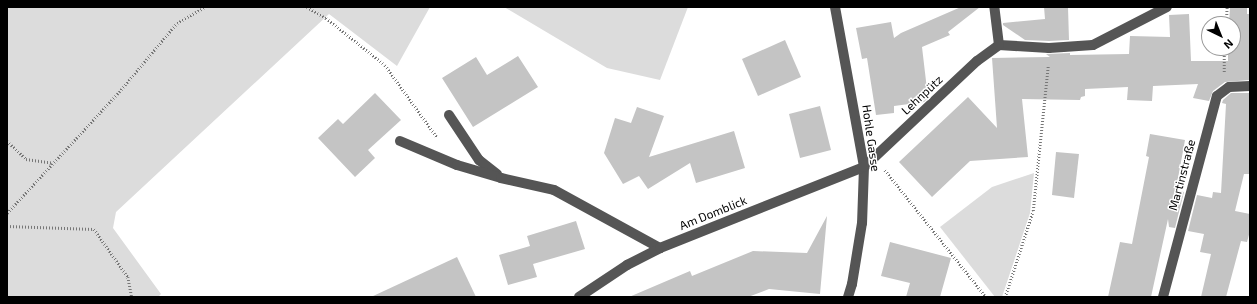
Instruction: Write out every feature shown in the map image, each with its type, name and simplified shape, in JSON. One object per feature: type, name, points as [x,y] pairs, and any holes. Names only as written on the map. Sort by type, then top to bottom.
[{"type":"street","name":"Hohle Gasse","points":[[835,7],[864,167],[862,223],[852,284],[848,297]]},
{"type":"street","points":[[994,7],[999,45],[1049,48],[1093,45],[1167,7]]},
{"type":"street","name":"Lehnpütz","points":[[864,167],[977,61],[999,45]]},
{"type":"street","points":[[1229,87],[1250,86]]},
{"type":"street","name":"Martinstraße","points":[[1163,297],[1217,96],[1229,87]]},
{"type":"street","points":[[449,115],[479,160],[501,178]]},
{"type":"street","points":[[400,141],[457,165],[501,178],[554,190],[660,248]]},
{"type":"street","name":"Am Domblick","points":[[579,297],[627,265],[660,248],[864,167]]},
{"type":"path","points":[[7,213],[119,92],[177,23],[205,7]]},
{"type":"path","points":[[307,7],[326,18],[385,65],[439,140]]},
{"type":"path","points":[[1005,297],[1033,212],[1049,48]]},
{"type":"path","points":[[1224,56],[1224,79],[1229,87]]},
{"type":"path","points":[[7,141],[26,159],[53,163]]},
{"type":"path","points":[[875,157],[986,297]]},
{"type":"path","points":[[7,226],[94,229],[128,277],[132,297]]},
{"type":"shaded area","points":[[7,7],[430,7],[397,66],[329,14],[116,212],[113,228],[161,294],[158,297],[7,297]]},
{"type":"shaded area","points":[[504,7],[688,7],[660,80],[607,68]]},
{"type":"shaded area","points":[[1034,173],[1030,213],[1002,297],[995,297],[940,227],[992,187]]},
{"type":"building","points":[[961,7],[980,7],[948,32],[950,35],[922,47],[928,98],[924,102],[894,106],[894,113],[876,115],[867,58],[862,59],[856,28],[891,22],[894,38],[901,33]]},
{"type":"building","points":[[1044,7],[1068,7],[1069,40],[1025,40],[1003,25],[1003,23],[1045,19]]},
{"type":"building","points":[[1230,7],[1247,7],[1247,14],[1250,14],[1250,80],[1225,82],[1213,91],[1209,101],[1193,98],[1198,84],[1153,86],[1152,101],[1127,100],[1128,87],[1085,89],[1085,96],[1081,97],[1080,100],[1022,99],[1028,157],[970,161],[932,197],[899,162],[968,97],[997,128],[992,58],[1050,57],[1046,54],[1070,53],[1070,55],[1129,54],[1130,36],[1170,37],[1169,15],[1189,14],[1191,61],[1228,61],[1228,56],[1241,56],[1241,16],[1229,16]]},
{"type":"building","points":[[785,40],[801,77],[758,96],[742,59]]},
{"type":"building","points":[[518,56],[538,87],[473,127],[442,78],[476,57],[487,75]]},
{"type":"building","points":[[375,93],[401,120],[368,150],[375,158],[355,177],[318,138],[338,119],[343,124]]},
{"type":"building","points":[[1231,93],[1250,93],[1250,174],[1244,174],[1235,211],[1250,214],[1250,231],[1247,242],[1241,241],[1226,297],[1201,297],[1211,254],[1200,252],[1204,234],[1188,231],[1197,195],[1212,198],[1213,192],[1221,193],[1226,104],[1222,103],[1223,100]]},
{"type":"building","points":[[820,106],[831,150],[800,158],[789,114]]},
{"type":"building","points":[[637,107],[664,116],[649,157],[734,131],[745,168],[696,183],[690,163],[648,189],[639,176],[623,184],[604,153],[615,118],[631,123]]},
{"type":"building","points":[[1150,134],[1185,140],[1176,189],[1174,190],[1184,192],[1175,228],[1169,227],[1168,219],[1151,297],[1108,297],[1120,242],[1132,244],[1149,157],[1146,156]]},
{"type":"building","points":[[1056,152],[1079,154],[1074,198],[1052,195]]},
{"type":"building","points":[[827,216],[820,294],[769,289],[748,297],[629,297],[690,271],[692,276],[753,251],[807,253]]},
{"type":"building","points":[[576,221],[585,249],[533,264],[537,277],[508,285],[499,255],[530,246],[527,236]]},
{"type":"building","points":[[890,242],[951,258],[940,297],[906,297],[910,283],[881,276]]},
{"type":"building","points":[[457,257],[476,297],[371,297]]}]
